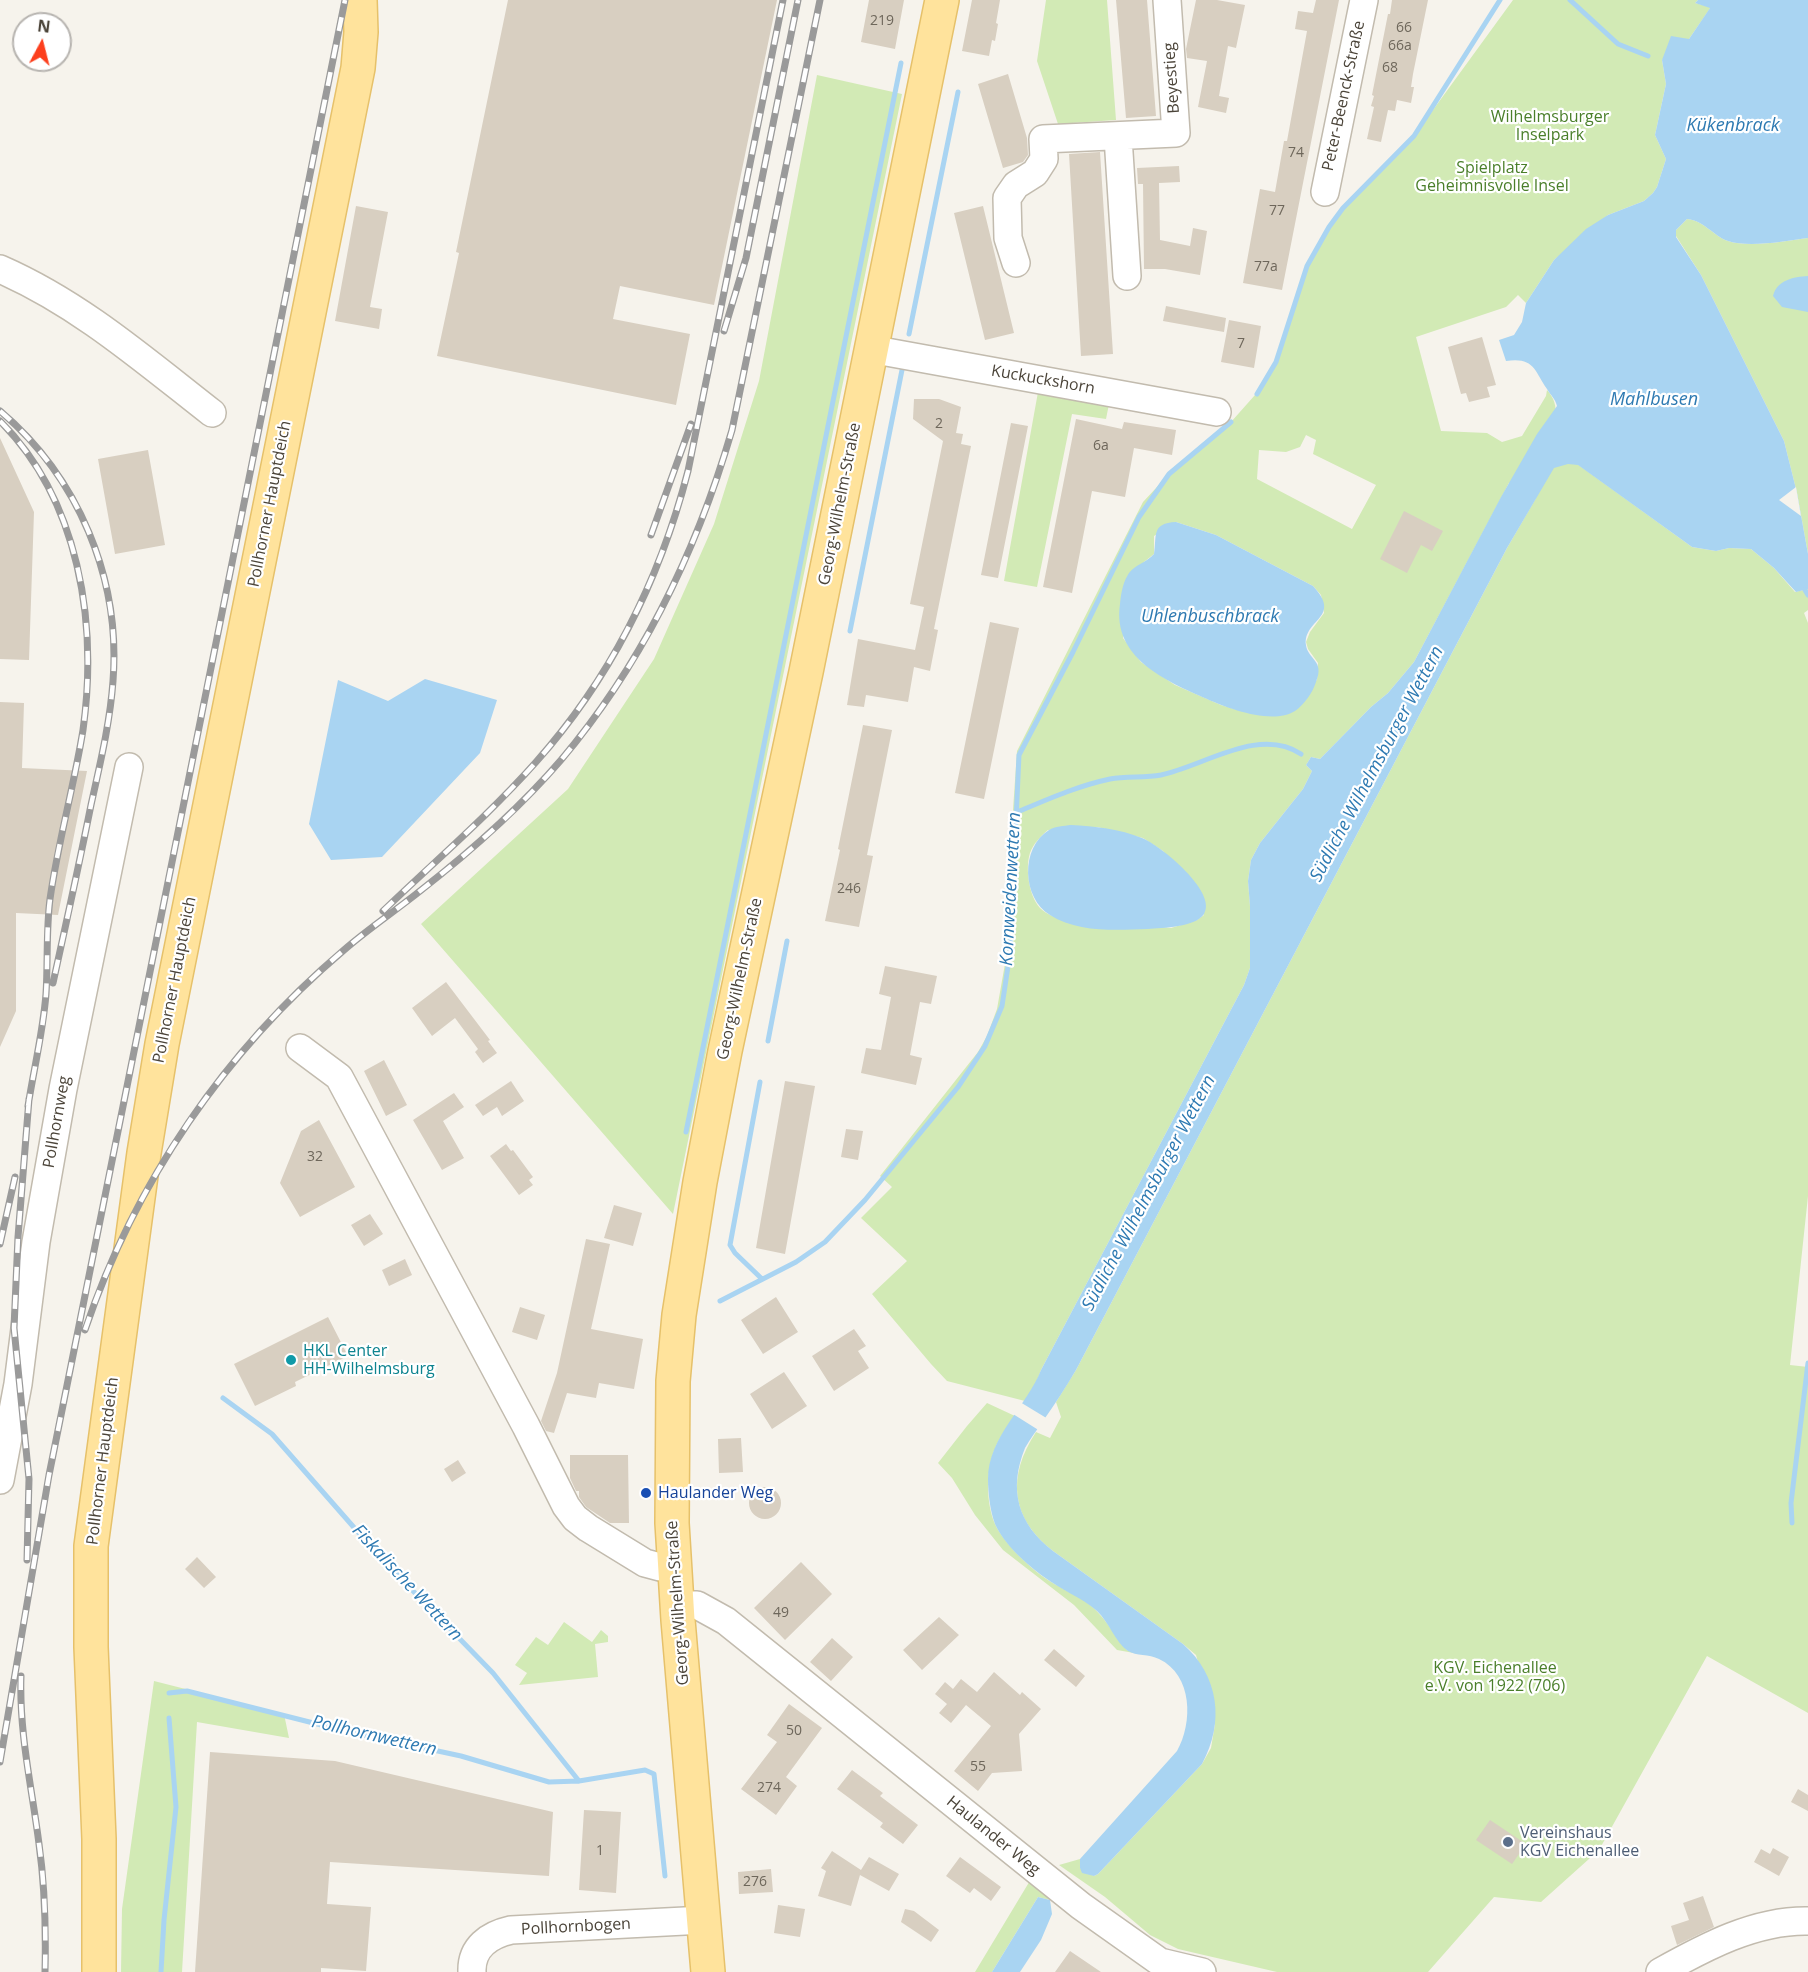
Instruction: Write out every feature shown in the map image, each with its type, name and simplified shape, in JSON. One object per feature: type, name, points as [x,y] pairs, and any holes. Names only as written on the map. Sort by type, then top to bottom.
[{"type":"main road","name":"Pollhorner Hauptdeich","points":[[99,1972],[99,1839],[91,1647],[91,1546],[94,1523],[144,1153],[160,1055],[358,68],[361,32],[360,0]]},
{"type":"main road","name":"Georg-Wilhelm-Straße","points":[[708,1972],[677,1605],[672,1503],[673,1381],[679,1315],[696,1204],[734,1007],[806,672],[942,0]]},
{"type":"street","name":"Beyestieg","points":[[1016,263],[1008,238],[1007,198],[1016,185],[1035,173],[1044,159],[1043,139],[1176,134],[1167,0]]},
{"type":"street","name":"Peter-Beenck-Straße","points":[[1325,192],[1364,0]]},
{"type":"street","points":[[1118,137],[1127,276]]},
{"type":"street","points":[[0,269],[50,294],[89,318],[118,338],[212,413]]},
{"type":"street","name":"Kuckuckshorn","points":[[870,349],[1217,412]]},
{"type":"street","name":"Pollhornweg","points":[[0,1480],[18,1384],[36,1242],[63,1089],[129,767]]},
{"type":"street","points":[[300,1048],[339,1077],[526,1426],[566,1506],[575,1518],[588,1528],[645,1563],[660,1567],[675,1567]]},
{"type":"street","name":"Haulander Weg","points":[[677,1605],[697,1605],[726,1621],[1055,1886],[1160,1962],[1202,1972]]},
{"type":"street","name":"Pollhornbogen","points":[[472,1972],[472,1958],[481,1945],[494,1935],[511,1930],[704,1920]]},
{"type":"street","points":[[1660,1972],[1719,1942],[1756,1929],[1789,1921],[1808,1921]]},
{"type":"green space","points":[[1046,0],[1107,0],[1116,120],[1058,124],[1037,61]]},
{"type":"green space","points":[[1513,0],[1698,0],[1695,3],[1711,7],[1689,39],[1662,60],[1666,84],[1655,135],[1666,159],[1653,193],[1644,201],[1608,215],[1554,260],[1526,303],[1518,295],[1506,307],[1416,337],[1441,431],[1487,433],[1502,442],[1522,436],[1546,396],[1547,390],[1552,396],[1556,409],[1551,445],[1692,547],[1716,551],[1729,548],[1751,549],[1774,568],[1795,592],[1808,589],[1808,610],[1804,613],[1808,623],[1808,1196],[1790,1365],[1808,1367],[1808,1713],[1707,1656],[1599,1850],[1541,1902],[1494,1897],[1428,1972],[1277,1972],[1178,1949],[1150,1935],[1105,1897],[1059,1865],[1080,1859],[1080,1868],[1094,1876],[1098,1874],[1202,1764],[1211,1748],[1215,1724],[1196,1655],[1053,1551],[1039,1538],[1028,1525],[1021,1510],[1017,1480],[1020,1465],[1036,1432],[1050,1438],[1061,1417],[1056,1402],[1076,1370],[1507,548],[1536,498],[1509,483],[1414,662],[1388,693],[1320,759],[1311,757],[1306,765],[1312,771],[1303,789],[1260,843],[1251,860],[1248,881],[1250,968],[1244,985],[1041,1370],[1035,1386],[1025,1401],[947,1381],[931,1364],[872,1294],[907,1261],[861,1218],[892,1187],[880,1176],[978,1052],[987,1036],[997,1009],[1006,958],[1008,884],[1017,751],[1143,502],[1169,474],[1231,422],[1263,386],[1276,362],[1307,266],[1329,227],[1343,208],[1414,136]],"holes":[[[1306,435],[1316,440],[1313,454],[1376,485],[1352,529],[1257,479],[1259,450],[1286,452],[1300,447]],[[1176,522],[1216,535],[1313,586],[1321,595],[1324,613],[1310,632],[1306,642],[1318,663],[1317,680],[1241,711],[1175,685],[1141,662],[1123,638],[1144,562],[1154,554],[1154,536]],[[1097,827],[1143,838],[1163,851],[1204,915],[1197,920],[1171,928],[1050,915],[1036,903],[1028,874],[1031,850],[1048,830]]]},
{"type":"green space","points":[[817,75],[902,94],[673,1214],[421,924],[568,789],[654,659],[714,524],[759,381]]},
{"type":"green space","points":[[1687,219],[1699,223],[1723,239],[1737,243],[1768,243],[1808,238],[1808,554],[1797,493],[1784,441],[1701,275],[1676,236],[1676,230]]},
{"type":"green space","points":[[1038,392],[1109,404],[1106,419],[1072,414],[1037,587],[1004,581]]},
{"type":"green space","points":[[987,1403],[1015,1416],[1003,1433],[991,1460],[988,1488],[990,1507],[999,1531],[1017,1554],[1039,1573],[1092,1606],[1127,1650],[1134,1653],[1117,1650],[1074,1605],[1003,1550],[975,1515],[952,1478],[938,1463]]},
{"type":"green space","points":[[564,1622],[592,1642],[601,1630],[608,1636],[608,1642],[595,1644],[598,1677],[519,1685],[527,1673],[515,1665],[536,1637],[548,1645]]},
{"type":"green space","points":[[154,1681],[284,1714],[289,1738],[197,1722],[182,1972],[121,1972],[122,1909]]},
{"type":"green space","points":[[1031,1879],[1050,1900],[1038,1897],[992,1972],[975,1972]]},
{"type":"water","points":[[1698,0],[1808,0],[1808,238],[1768,243],[1737,243],[1723,239],[1699,223],[1687,219],[1676,230],[1676,237],[1701,275],[1784,441],[1797,493],[1808,554],[1808,589],[1796,592],[1774,568],[1751,549],[1729,548],[1716,551],[1692,547],[1578,465],[1568,464],[1554,468],[1507,548],[1076,1370],[1025,1448],[1020,1463],[1017,1492],[1024,1518],[1031,1529],[1053,1551],[1183,1644],[1204,1670],[1215,1700],[1214,1732],[1202,1764],[1098,1874],[1094,1876],[1082,1873],[1080,1859],[1177,1751],[1186,1727],[1187,1700],[1178,1676],[1170,1666],[1155,1657],[1128,1651],[1097,1611],[1037,1572],[1004,1539],[995,1524],[989,1496],[988,1479],[994,1449],[1035,1383],[1244,985],[1250,968],[1248,881],[1251,860],[1260,843],[1303,789],[1312,771],[1306,765],[1311,757],[1320,759],[1388,693],[1414,662],[1501,497],[1537,434],[1557,406],[1532,366],[1522,361],[1506,361],[1499,340],[1514,335],[1522,322],[1526,303],[1554,260],[1586,229],[1608,215],[1644,201],[1657,187],[1666,159],[1655,135],[1666,84],[1662,60],[1671,36],[1689,39],[1710,8],[1695,3]]},
{"type":"water","points":[[1808,276],[1808,312],[1782,307],[1773,296],[1778,286],[1791,279]]},
{"type":"water","name":"Uhlenbuschbrack","points":[[1176,522],[1216,535],[1313,586],[1321,597],[1324,605],[1323,612],[1310,629],[1306,645],[1319,669],[1318,675],[1310,694],[1295,711],[1275,716],[1251,714],[1191,692],[1145,665],[1124,639],[1120,623],[1120,604],[1127,576],[1154,554],[1159,528],[1162,525]]},
{"type":"water","points":[[425,679],[497,700],[480,753],[382,857],[331,860],[309,824],[338,680],[388,701]]},
{"type":"water","points":[[1071,825],[1116,830],[1150,842],[1173,859],[1195,882],[1203,894],[1206,905],[1204,914],[1194,922],[1178,926],[1123,930],[1085,928],[1050,915],[1034,897],[1028,873],[1029,860],[1033,848],[1049,830]]},
{"type":"water","points":[[1038,1897],[1050,1900],[1052,1914],[1041,1940],[1020,1972],[992,1972]]},
{"type":"pier","points":[[1796,487],[1797,493],[1801,516],[1779,500]]},
{"type":"pier","points":[[1020,1402],[1048,1419],[1040,1431],[1013,1414]]},
{"type":"building","points":[[508,0],[777,0],[714,305],[620,286],[613,319],[690,334],[676,405],[437,356]]},
{"type":"building","points":[[869,0],[904,0],[895,49],[861,42]]},
{"type":"building","points":[[972,0],[1000,0],[995,41],[992,40],[989,56],[962,51]]},
{"type":"building","points":[[1116,0],[1147,0],[1156,116],[1126,118]]},
{"type":"building","points":[[1196,0],[1217,0],[1245,5],[1236,48],[1228,46],[1219,96],[1229,98],[1226,113],[1198,107],[1207,61],[1187,58],[1186,49]]},
{"type":"building","points":[[1316,0],[1339,0],[1282,290],[1243,283],[1260,189],[1275,192],[1284,141],[1287,141],[1307,31],[1295,29],[1298,11],[1313,13]]},
{"type":"building","points":[[1392,0],[1428,0],[1413,74],[1411,87],[1414,87],[1411,103],[1397,100],[1395,111],[1388,110],[1381,142],[1367,139],[1374,107],[1371,106],[1374,96],[1372,95]]},
{"type":"building","points":[[1008,74],[1027,138],[1028,155],[1023,162],[1003,168],[978,84]]},
{"type":"building","points":[[1100,152],[1113,354],[1081,356],[1069,154]]},
{"type":"building","points":[[1179,166],[1180,182],[1159,183],[1160,240],[1190,246],[1193,228],[1207,231],[1200,275],[1165,269],[1144,269],[1143,184],[1138,184],[1137,168]]},
{"type":"building","points":[[356,206],[388,212],[370,307],[382,309],[379,329],[335,321]]},
{"type":"building","points":[[983,206],[1014,333],[985,340],[954,213]]},
{"type":"building","points":[[1166,306],[1226,318],[1224,332],[1163,321]]},
{"type":"building","points":[[1229,320],[1261,326],[1254,368],[1221,362]]},
{"type":"building","points":[[1482,337],[1496,385],[1487,387],[1490,397],[1469,402],[1466,393],[1461,394],[1448,347]]},
{"type":"building","points":[[914,399],[939,399],[961,407],[956,433],[963,434],[961,444],[971,446],[934,629],[938,630],[930,671],[914,667],[908,702],[866,695],[864,707],[847,705],[858,639],[915,650],[924,607],[910,604],[943,441],[913,419]]},
{"type":"building","points":[[1076,419],[1122,429],[1124,422],[1176,430],[1172,455],[1134,448],[1125,497],[1092,491],[1072,593],[1043,587]]},
{"type":"building","points":[[1011,423],[1028,426],[998,578],[981,575]]},
{"type":"building","points":[[0,438],[34,512],[29,660],[0,659]]},
{"type":"building","points":[[148,450],[165,545],[115,554],[98,459]]},
{"type":"building","points":[[1404,511],[1443,531],[1432,551],[1421,545],[1407,573],[1380,559]]},
{"type":"building","points":[[990,622],[1019,628],[984,799],[955,793]]},
{"type":"building","points":[[0,702],[24,703],[22,768],[87,771],[58,915],[16,913],[16,1011],[0,1047]]},
{"type":"building","points":[[863,725],[892,730],[867,855],[873,856],[859,927],[825,921]]},
{"type":"building","points":[[885,966],[937,976],[931,1004],[920,1002],[910,1055],[922,1058],[916,1085],[861,1073],[866,1048],[881,1050],[891,997],[879,994]]},
{"type":"building","points":[[446,982],[490,1040],[488,1041],[497,1053],[483,1063],[475,1052],[478,1049],[455,1018],[432,1036],[412,1008]]},
{"type":"building","points":[[384,1060],[407,1105],[386,1116],[364,1071]]},
{"type":"building","points":[[511,1081],[524,1101],[502,1116],[497,1107],[483,1116],[475,1105]]},
{"type":"building","points":[[785,1081],[815,1086],[785,1254],[756,1248]]},
{"type":"building","points":[[454,1093],[464,1107],[443,1121],[464,1158],[442,1170],[413,1120]]},
{"type":"building","points":[[319,1120],[355,1187],[300,1217],[280,1183],[301,1131]]},
{"type":"building","points":[[846,1129],[863,1131],[858,1160],[841,1157]]},
{"type":"building","points":[[506,1144],[533,1177],[529,1180],[533,1185],[519,1195],[490,1156]]},
{"type":"building","points":[[614,1205],[642,1213],[633,1246],[604,1238]]},
{"type":"building","points":[[370,1214],[383,1234],[364,1246],[351,1225]]},
{"type":"building","points":[[586,1239],[610,1244],[591,1329],[643,1339],[634,1389],[599,1383],[596,1398],[567,1393],[554,1433],[546,1431],[541,1421],[557,1373]]},
{"type":"building","points":[[405,1259],[412,1275],[389,1286],[382,1270]]},
{"type":"building","points":[[776,1297],[798,1332],[763,1354],[741,1320]]},
{"type":"building","points":[[520,1307],[545,1315],[537,1340],[512,1332]]},
{"type":"building","name":"HKL Center HH-Wilhelmsburg","points":[[328,1317],[348,1356],[295,1382],[296,1386],[255,1406],[234,1364]]},
{"type":"building","points":[[854,1329],[866,1346],[858,1351],[869,1368],[834,1391],[812,1356]]},
{"type":"building","points":[[784,1372],[807,1406],[772,1429],[750,1394]]},
{"type":"building","points":[[741,1438],[743,1472],[719,1473],[718,1439]]},
{"type":"building","points":[[570,1455],[628,1455],[629,1523],[610,1523],[586,1507],[570,1478]]},
{"type":"building","points":[[458,1460],[466,1473],[452,1482],[444,1469]]},
{"type":"building","points":[[765,1487],[776,1492],[781,1503],[776,1514],[765,1519],[754,1514],[749,1503],[754,1492]]},
{"type":"building","points":[[197,1557],[216,1577],[204,1588],[185,1569]]},
{"type":"building","points":[[801,1562],[832,1594],[785,1640],[754,1608]]},
{"type":"building","points":[[939,1617],[959,1635],[922,1670],[903,1650]]},
{"type":"building","points":[[832,1638],[853,1657],[831,1681],[810,1662]]},
{"type":"building","points":[[1054,1649],[1085,1676],[1076,1687],[1044,1660]]},
{"type":"building","points":[[994,1672],[1020,1695],[1022,1692],[1041,1709],[1019,1734],[1022,1771],[992,1773],[978,1791],[954,1771],[991,1726],[966,1705],[951,1723],[939,1713],[947,1704],[935,1694],[945,1682],[953,1689],[961,1679],[977,1692]]},
{"type":"building","points":[[789,1704],[822,1728],[786,1777],[797,1786],[776,1815],[741,1789],[777,1742],[767,1735]]},
{"type":"building","points":[[210,1752],[335,1761],[553,1812],[549,1876],[330,1862],[327,1904],[371,1907],[366,1971],[321,1968],[321,1972],[195,1972]]},
{"type":"building","points":[[852,1770],[883,1793],[880,1796],[918,1825],[903,1844],[880,1827],[883,1823],[837,1789]]},
{"type":"building","points":[[1798,1789],[1808,1795],[1808,1811],[1791,1802]]},
{"type":"building","points":[[584,1810],[621,1812],[616,1893],[579,1890]]},
{"type":"building","name":"Vereinshaus KGV Eichenallee","points":[[1490,1820],[1526,1844],[1512,1864],[1476,1840]]},
{"type":"building","points":[[1773,1848],[1789,1857],[1779,1876],[1754,1862],[1761,1849],[1770,1854]]},
{"type":"building","points":[[832,1851],[861,1870],[869,1857],[899,1874],[889,1891],[860,1875],[851,1906],[818,1896],[826,1871],[821,1868]]},
{"type":"building","points":[[960,1857],[1001,1887],[991,1901],[974,1888],[970,1893],[946,1876]]},
{"type":"building","points":[[771,1869],[773,1892],[739,1894],[738,1872]]},
{"type":"building","points":[[1703,1896],[1714,1927],[1677,1945],[1671,1926],[1689,1920],[1683,1903]]},
{"type":"building","points":[[778,1905],[805,1909],[800,1937],[774,1933]]},
{"type":"building","points":[[905,1909],[914,1911],[939,1930],[931,1942],[901,1922]]},
{"type":"building","points":[[1070,1951],[1101,1972],[1055,1972]]},
{"type":"waterway","name":"Kornweidenwettern","points":[[1257,394],[1276,362],[1307,266],[1329,227],[1343,208],[1414,136],[1500,0]]},
{"type":"waterway","points":[[1570,0],[1618,44],[1648,56]]},
{"type":"waterway","points":[[686,1132],[901,63]]},
{"type":"waterway","points":[[909,334],[958,92]]},
{"type":"waterway","points":[[850,631],[902,370]]},
{"type":"waterway","name":"Kornweidenwettern","points":[[720,1301],[796,1262],[825,1242],[865,1200],[958,1087],[985,1046],[1002,1006],[1010,953],[1019,755],[1073,652],[1139,517],[1169,474],[1231,422]]},
{"type":"waterway","points":[[1805,590],[1808,595]]},
{"type":"waterway","points":[[1015,813],[1086,785],[1116,778],[1161,775],[1250,746],[1267,744],[1285,746],[1301,754]]},
{"type":"waterway","points":[[768,1041],[787,941]]},
{"type":"waterway","points":[[760,1082],[730,1245],[735,1253],[762,1279]]},
{"type":"waterway","points":[[1792,1523],[1791,1503],[1808,1363]]},
{"type":"waterway","name":"Fiskalische Wettern","points":[[223,1398],[272,1434],[379,1556],[493,1673],[579,1781]]},
{"type":"waterway","name":"Pollhornwettern","points":[[169,1693],[187,1691],[345,1731],[461,1756],[549,1782],[579,1781],[645,1770],[654,1774],[665,1876]]},
{"type":"waterway","points":[[161,1972],[176,1807],[169,1718]]},
{"type":"railway","points":[[0,1762],[49,1475],[345,0]]},
{"type":"railway","points":[[383,911],[499,801],[563,730],[609,662],[647,589],[663,550],[688,471],[783,0]]},
{"type":"railway","points":[[724,331],[746,258],[798,0]]},
{"type":"railway","points":[[85,1330],[130,1222],[158,1171],[189,1122],[223,1076],[260,1031],[301,989],[353,942],[458,861],[528,796],[561,760],[590,723],[642,645],[684,562],[702,519],[732,430],[820,0]]},
{"type":"railway","points":[[0,411],[28,437],[52,467],[72,498],[89,532],[110,605],[114,643],[112,697],[107,728],[53,983]]},
{"type":"railway","points":[[0,421],[27,453],[48,487],[65,525],[77,565],[84,606],[87,647],[87,689],[83,730],[50,899],[45,1008],[28,1106]]},
{"type":"railway","points":[[651,535],[691,424]]},
{"type":"railway","points":[[27,1560],[29,1479],[14,1328],[18,1237],[29,1099]]},
{"type":"railway","points":[[0,1244],[15,1177]]},
{"type":"railway","points":[[21,1676],[24,1740],[43,1876],[45,1972]]},
{"type":"place","name":"HKL Center HH-Wilhelmsburg","points":[[291,1360]]},
{"type":"place","name":"Haulander Weg","points":[[646,1493]]},
{"type":"place","name":"Vereinshaus KGV Eichenallee","points":[[1508,1842]]},
{"type":"park label","name":"Wilhelmsburger Inselpark","points":[[1550,126]]},
{"type":"park label","name":"Spielplatz Geheimnisvolle Insel","points":[[1492,177]]},
{"type":"park label","name":"KGV. Eichenallee e.V. von 1922 (706)","points":[[1495,1677]]},
{"type":"water label","name":"Kükenbrack","points":[[1733,126]]},
{"type":"water label","name":"Mahlbusen","points":[[1654,400]]},
{"type":"water label","name":"Südliche Wilhelmsburger Wettern","points":[[1377,764]]},
{"type":"water label","name":"Südliche Wilhelmsburger Wettern","points":[[1149,1193]]}]
